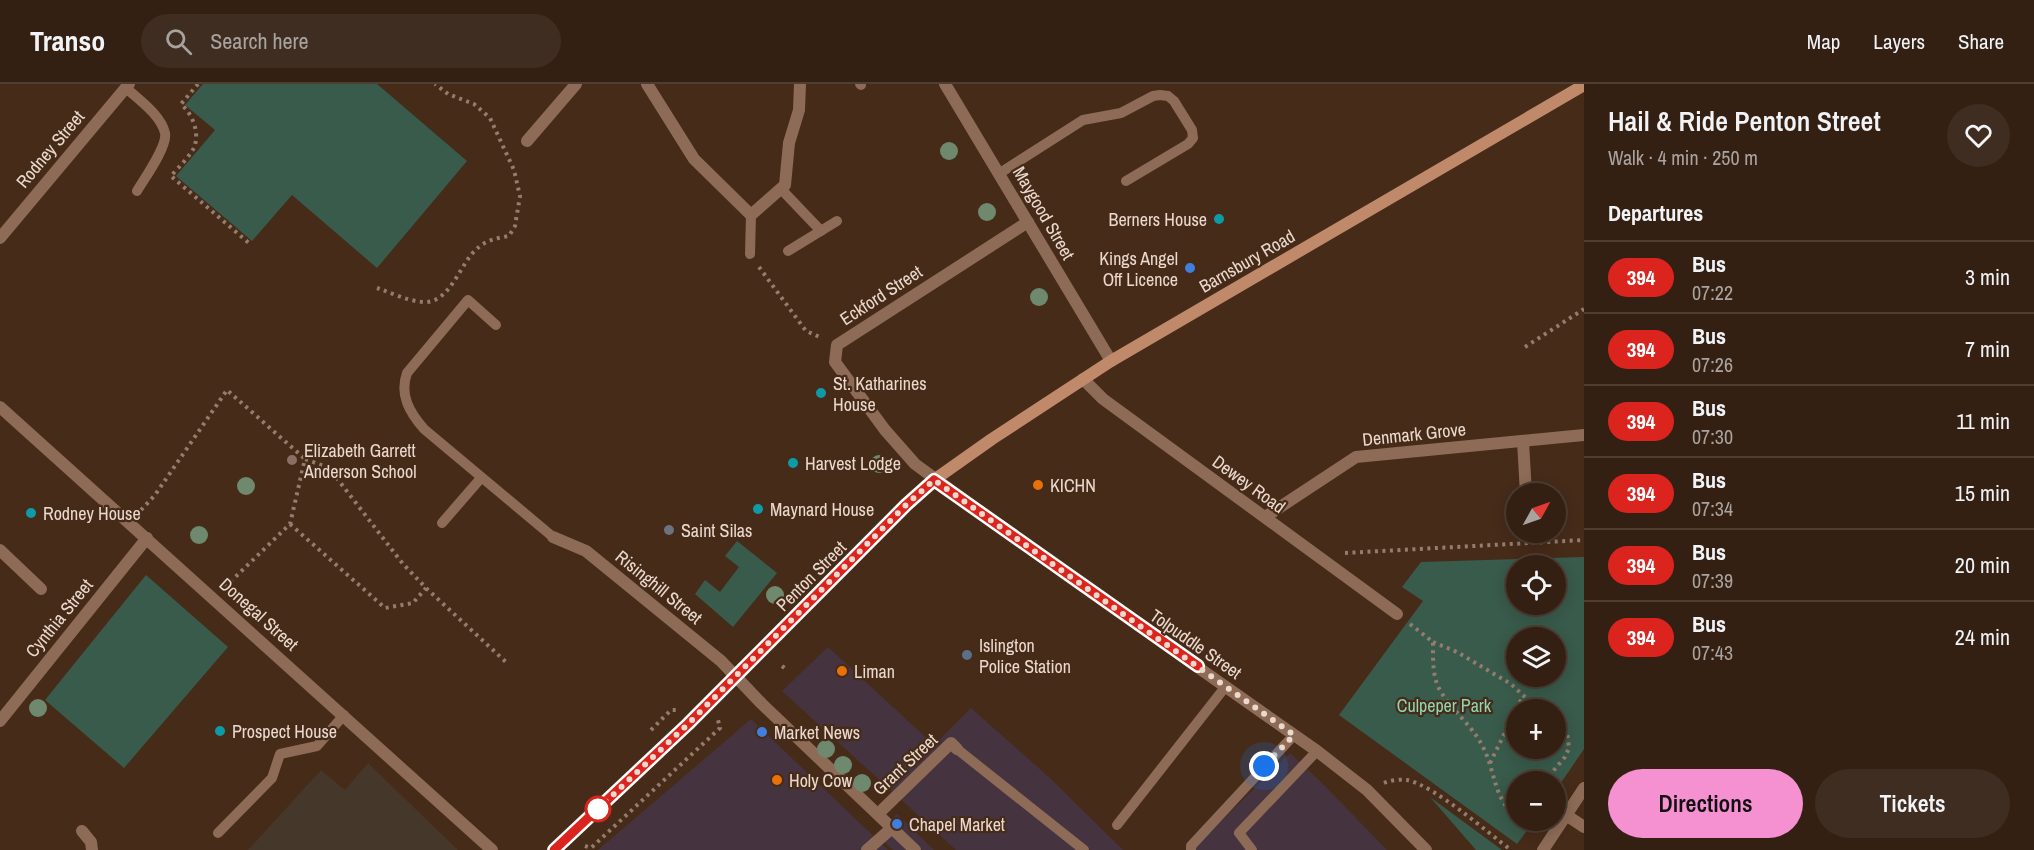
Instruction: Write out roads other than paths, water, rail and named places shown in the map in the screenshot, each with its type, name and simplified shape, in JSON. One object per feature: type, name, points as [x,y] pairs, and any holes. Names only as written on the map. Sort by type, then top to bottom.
[{"type":"street","points":[[526,141],[576,84]]},
{"type":"street","points":[[647,84],[694,159],[751,215],[785,185],[789,143],[799,110],[800,84]]},
{"type":"street","name":"Maygood Street","points":[[945,84],[1111,361]]},
{"type":"street","name":"Barnsbury Road","points":[[934,480],[1007,428],[1111,361],[1584,85]]},
{"type":"street","name":"Rodney Street","points":[[0,238],[127,86]]},
{"type":"street","name":"Eckford Street","points":[[934,480],[895,442],[835,362],[837,345],[1028,222]]},
{"type":"street","name":"Dewey Road","points":[[1083,379],[1102,399],[1397,614]]},
{"type":"street","name":"Donegal Street","points":[[0,407],[492,850]]},
{"type":"street","name":"Denmark Grove","points":[[1265,517],[1356,457],[1584,435]]},
{"type":"street","points":[[1523,441],[1525,483]]},
{"type":"street","name":"Penton Street","points":[[554,850],[713,699],[906,505],[934,480]]},
{"type":"street","name":"Tolpuddle Street","points":[[934,480],[1317,752],[1367,790],[1426,850]]},
{"type":"street","name":"Cynthia Street","points":[[0,721],[147,537]]},
{"type":"street","name":"Risinghill Street","points":[[553,537],[586,551],[701,644],[736,676]]},
{"type":"street","points":[[0,550],[41,589]]},
{"type":"street","points":[[736,676],[762,704],[915,850]]},
{"type":"street","name":"Grant Street","points":[[878,814],[951,742],[957,749]]},
{"type":"street","points":[[1584,788],[1566,815],[1584,827]]},
{"type":"street","points":[[867,850],[892,828]]},
{"type":"street","points":[[82,831],[92,842],[92,850]]},
{"type":"street","points":[[1543,850],[1555,831]]},
{"type":"lane","points":[[127,86],[159,120],[166,134],[164,145],[137,191]]},
{"type":"lane","points":[[1000,173],[1083,120],[1121,113],[1153,96],[1168,96],[1174,101],[1192,130],[1193,138],[1188,144],[1126,181]]},
{"type":"lane","points":[[781,189],[821,231]]},
{"type":"lane","points":[[750,254],[751,215]]},
{"type":"lane","points":[[788,251],[837,221]]},
{"type":"lane","points":[[496,325],[468,300],[407,373],[404,383],[408,406],[414,418],[424,429],[553,537]]},
{"type":"lane","points":[[442,523],[481,478]]},
{"type":"lane","points":[[1117,825],[1226,686]]},
{"type":"lane","points":[[218,833],[272,778],[280,754],[317,746],[344,715]]},
{"type":"lane","points":[[1191,850],[1191,846],[1294,735]]},
{"type":"lane","points":[[957,749],[1084,850]]},
{"type":"lane","points":[[1252,850],[1239,833],[1317,752]]},
{"type":"place","name":"Berners House","points":[[1219,219]]},
{"type":"place","name":"Kings Angel Off Licence","points":[[1190,268]]},
{"type":"place","name":"St. Katharines House","points":[[821,393]]},
{"type":"place","name":"Elizabeth Garrett Anderson School","points":[[292,460]]},
{"type":"place","name":"Harvest Lodge","points":[[793,463]]},
{"type":"place","name":"KICHN","points":[[1038,485]]},
{"type":"place","name":"Maynard House","points":[[758,509]]},
{"type":"place","name":"Rodney House","points":[[31,513]]},
{"type":"place","name":"Saint Silas","points":[[669,530]]},
{"type":"place","name":"Islington Police Station","points":[[967,655]]},
{"type":"place","name":"Liman","points":[[842,671]]},
{"type":"place","name":"Prospect House","points":[[220,731]]},
{"type":"place","name":"Market News","points":[[762,732]]},
{"type":"place","name":"Holy Cow","points":[[777,780]]},
{"type":"place","name":"Chapel Market","points":[[897,824]]},
{"type":"park label","name":"Culpeper Park","points":[[1444,705]]}]
